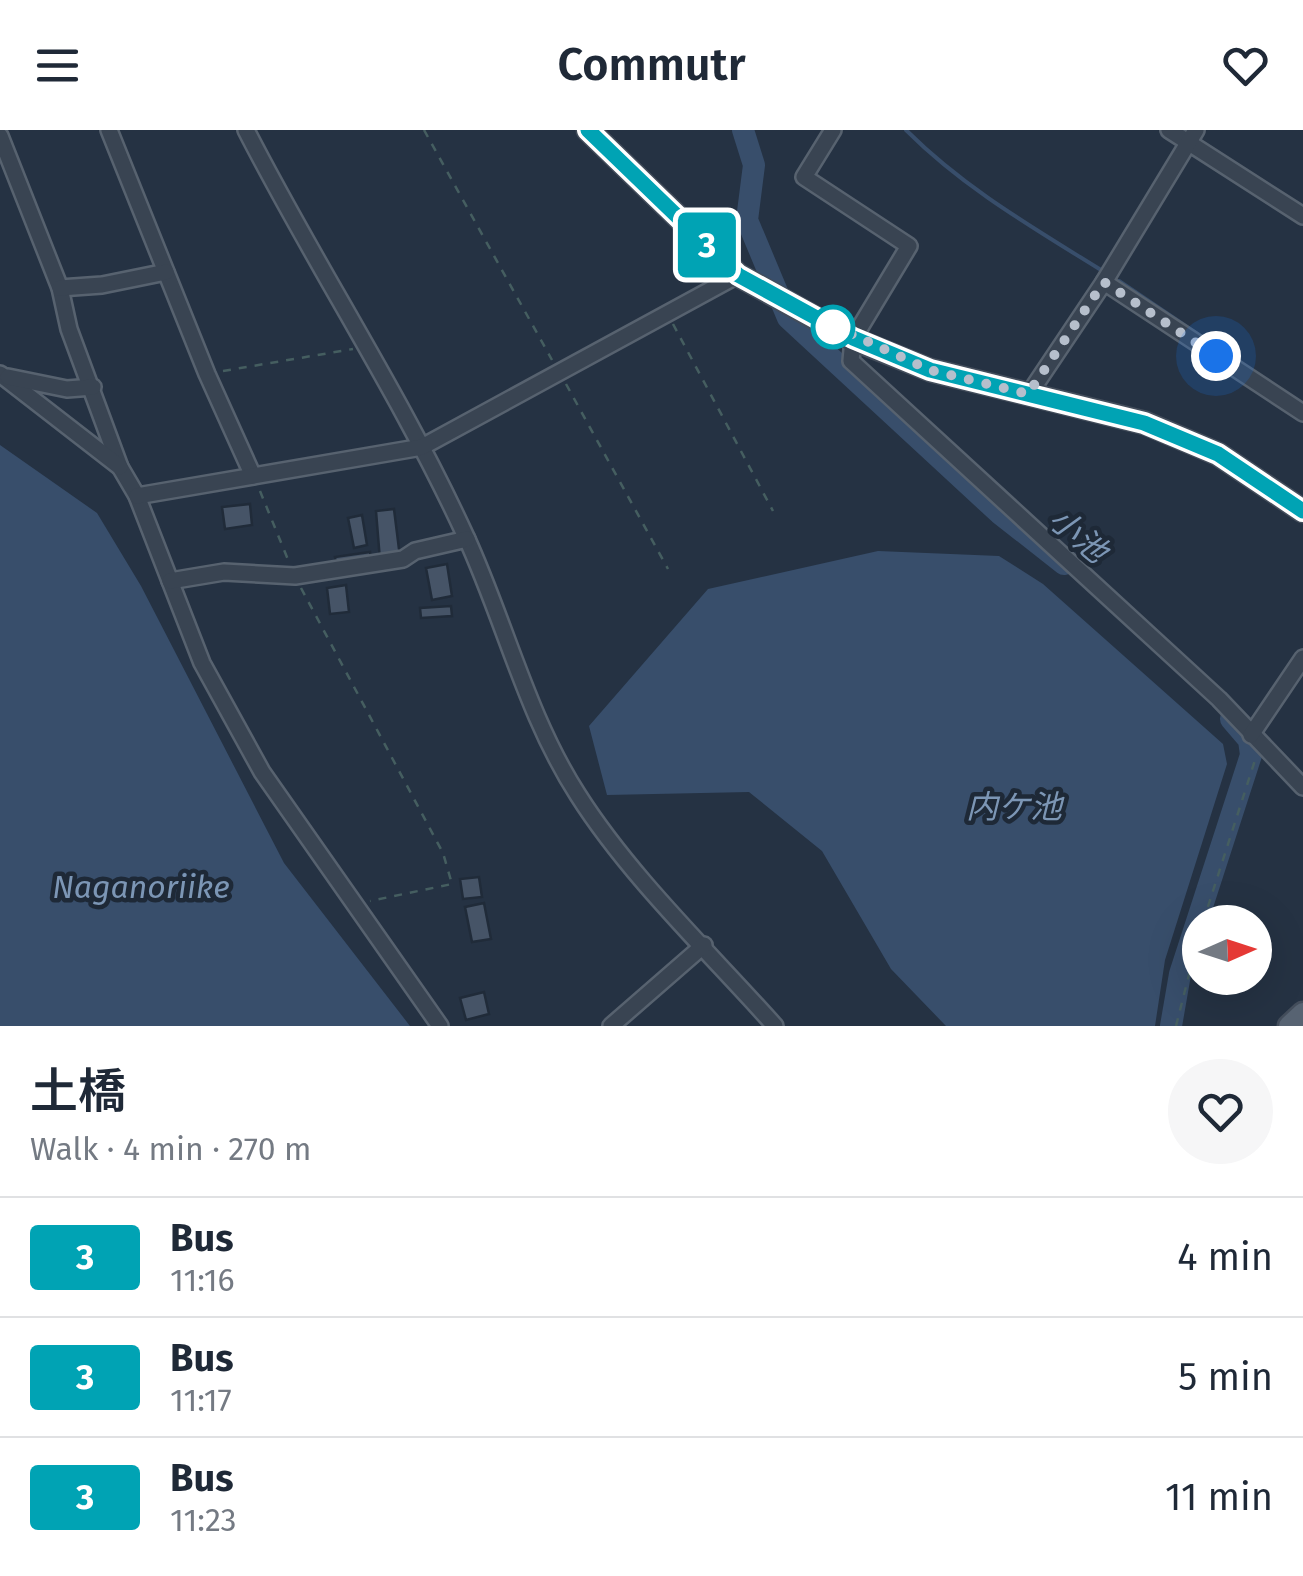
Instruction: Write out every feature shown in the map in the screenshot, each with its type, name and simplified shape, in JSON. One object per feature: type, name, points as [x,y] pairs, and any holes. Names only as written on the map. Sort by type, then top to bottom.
[{"type":"main road","points":[[588,130],[738,275],[853,338],[930,370],[1144,423],[1218,454],[1303,511]]},
{"type":"main road","points":[[1288,1026],[1303,1013]]},
{"type":"street","points":[[110,130],[207,374],[253,476]]},
{"type":"street","points":[[246,130],[363,347],[422,447],[467,539],[546,735],[578,795],[619,850],[775,1026]]},
{"type":"street","points":[[833,130],[804,177],[909,246],[853,338],[851,361],[1118,603],[1303,787]]},
{"type":"street","points":[[1168,130],[1192,137],[1303,216]]},
{"type":"street","points":[[0,136],[60,288],[69,330],[120,467],[137,496],[202,663],[262,772],[440,1026]]},
{"type":"street","points":[[1028,394],[1104,282],[1192,137]]},
{"type":"street","points":[[60,288],[166,272]]},
{"type":"street","points":[[137,496],[422,447],[738,275]]},
{"type":"street","points":[[1104,282],[1303,413]]},
{"type":"street","points":[[2,375],[67,389],[93,387]]},
{"type":"street","points":[[2,375],[120,467]]},
{"type":"street","points":[[170,581],[224,572],[295,576],[403,559],[415,550],[467,539]]},
{"type":"street","points":[[1256,740],[1303,658]]},
{"type":"street","points":[[611,1026],[704,945]]},
{"type":"path","points":[[424,130],[668,568]]},
{"type":"path","points":[[668,314],[773,512]]},
{"type":"path","points":[[207,374],[363,347]]},
{"type":"path","points":[[253,476],[295,576],[443,853],[452,884],[354,904]]},
{"type":"path","points":[[1207,905],[1256,740]]},
{"type":"path","points":[[1176,1026],[1184,995]]},
{"type":"water","name":"Naganoriike","points":[[0,445],[97,513],[141,586],[284,863],[410,1026],[0,1026]]},
{"type":"water","name":"内ケ池","points":[[878,551],[999,556],[1043,584],[1223,744],[1227,764],[1165,960],[1155,1026],[946,1026],[891,969],[822,851],[749,792],[607,795],[589,726],[708,589]]},
{"type":"building","points":[[250,504],[252,525],[225,529],[222,507]]},
{"type":"building","points":[[394,509],[400,557],[380,560],[376,511]]},
{"type":"building","points":[[362,515],[367,545],[354,548],[348,518]]},
{"type":"building","points":[[370,552],[372,564],[337,568],[335,557]]},
{"type":"building","points":[[447,564],[452,596],[432,600],[426,568]]},
{"type":"building","points":[[346,585],[349,612],[330,614],[327,588]]},
{"type":"building","points":[[451,606],[452,616],[421,618],[420,608]]},
{"type":"building","points":[[479,877],[482,897],[463,899],[460,879]]},
{"type":"building","points":[[484,903],[491,939],[472,942],[465,907]]},
{"type":"building","points":[[484,992],[489,1014],[466,1020],[460,998]]},
{"type":"waterway","name":"小池","points":[[743,130],[754,165],[747,220],[788,318],[999,513],[1064,564]]},
{"type":"waterway","points":[[906,130],[975,188],[1101,270]]},
{"type":"waterway","points":[[1119,281],[1233,358]]},
{"type":"waterway","name":"小池","points":[[1171,1026],[1180,974],[1251,755],[1249,740],[1231,719]]},
{"type":"bus line","name":"3","points":[[588,130],[738,275],[853,338],[930,370],[1144,423],[1218,454],[1303,511]]},
{"type":"route","points":[[833,327],[818,319],[930,370],[1028,394],[1104,282],[1216,356]]}]
